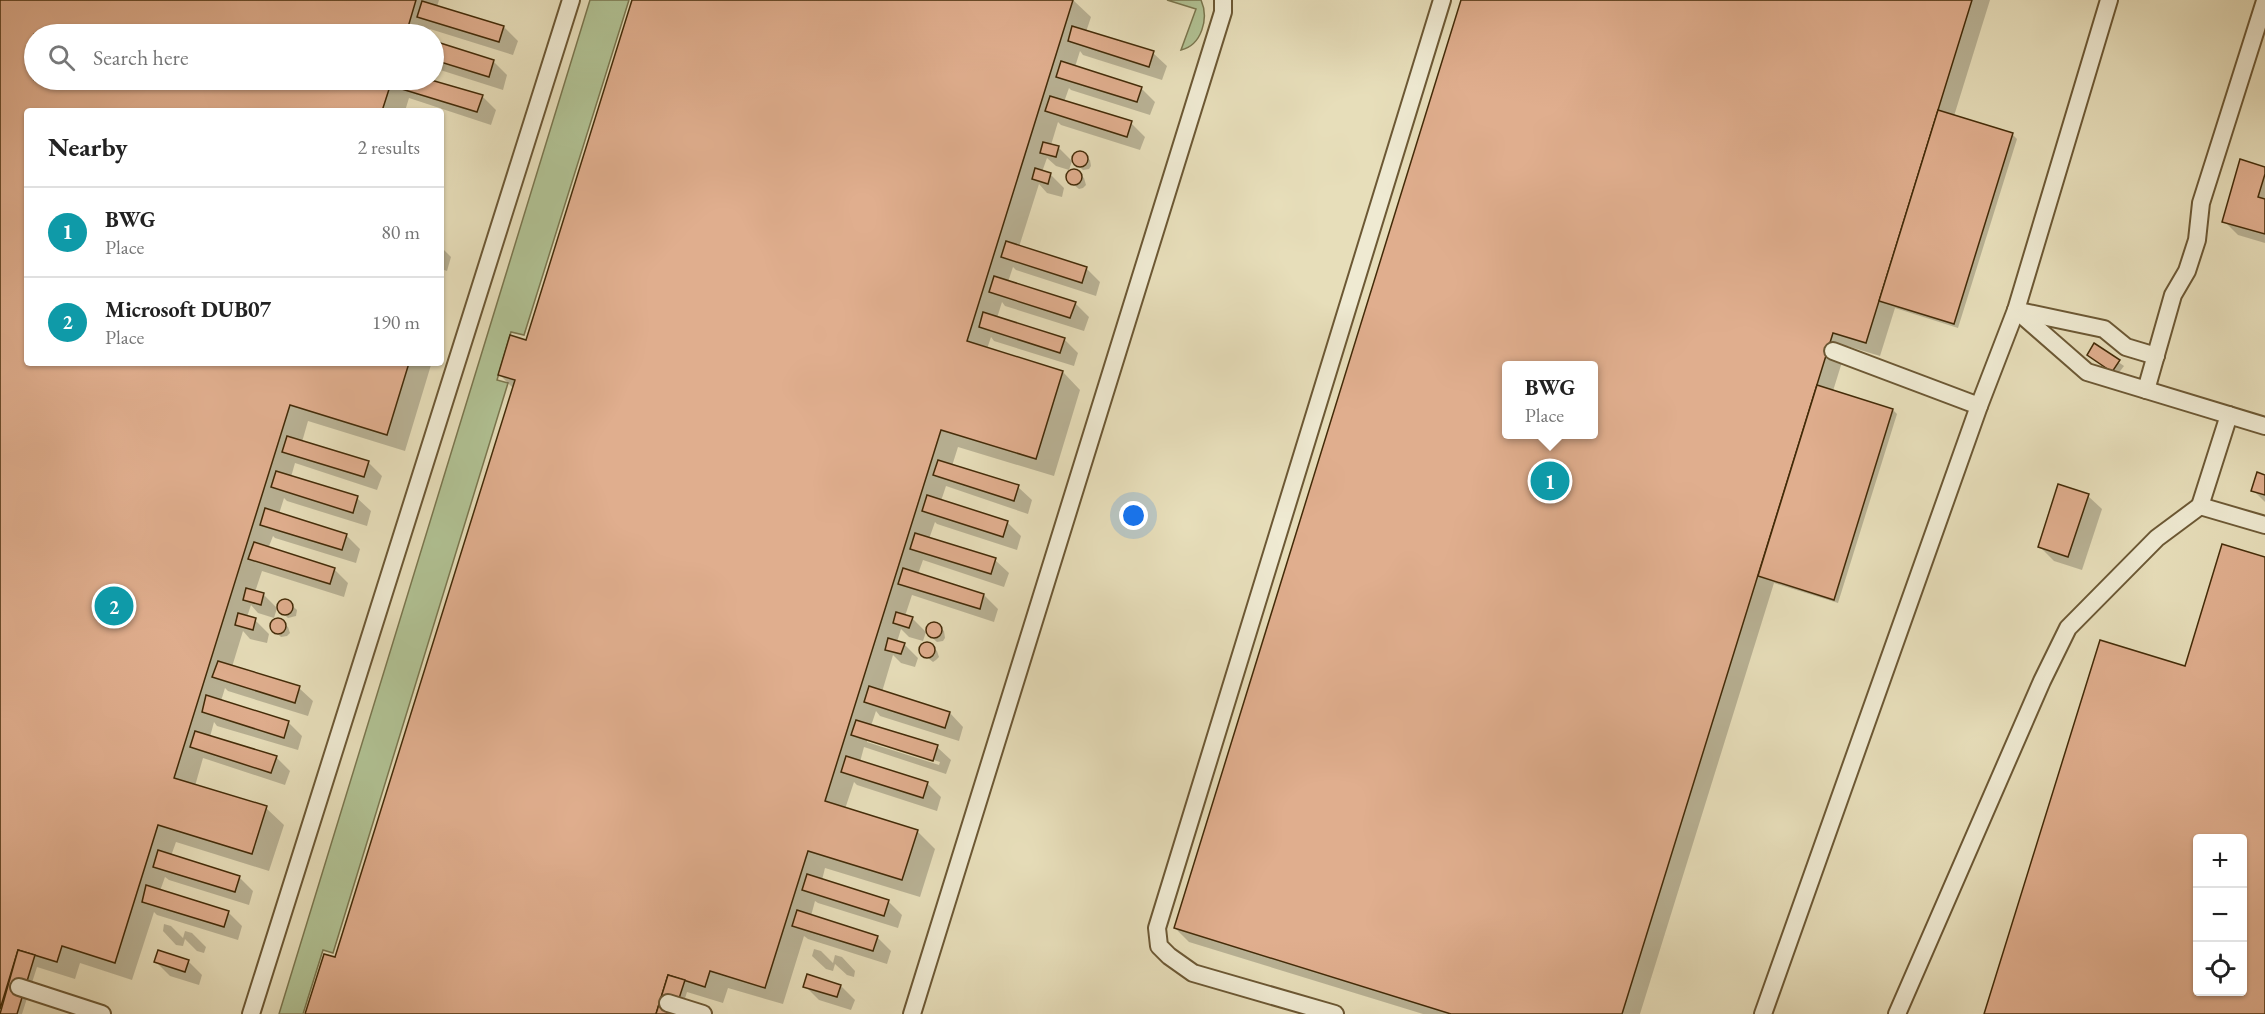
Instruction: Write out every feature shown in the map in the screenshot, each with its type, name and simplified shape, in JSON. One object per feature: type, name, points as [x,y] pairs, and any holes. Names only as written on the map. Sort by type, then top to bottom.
[{"type":"lane","points":[[251,1014],[571,0]]},
{"type":"lane","points":[[912,1014],[1219,23],[1223,0]]},
{"type":"lane","points":[[1335,1014],[1193,973],[1159,946],[1157,928],[1442,0]]},
{"type":"lane","points":[[1762,1014],[1979,406],[2016,310],[2109,0]]},
{"type":"lane","points":[[2146,390],[2173,295],[2187,271],[2197,240],[2200,202],[2265,1]]},
{"type":"lane","points":[[2016,310],[2104,329],[2126,347],[2156,356]]},
{"type":"lane","points":[[2016,310],[2087,372],[2229,415],[2264,422]]},
{"type":"lane","points":[[1833,351],[1979,406]]},
{"type":"lane","points":[[1897,1014],[2037,692],[2068,628],[2157,538],[2200,506],[2229,415]]},
{"type":"lane","points":[[2200,506],[2265,525]]},
{"type":"lane","points":[[19,987],[102,1014]]},
{"type":"lane","points":[[668,1003],[703,1014]]},
{"type":"green space","points":[[590,0],[629,0],[524,335],[511,332],[497,380],[508,383],[333,953],[323,950],[303,1014],[279,1014]]},
{"type":"green space","points":[[1167,0],[1201,0],[1203,7],[1204,22],[1199,37],[1194,43],[1181,50],[1196,9]]},
{"type":"building","points":[[0,0],[416,0],[409,24],[24,24],[24,90],[389,90],[383,108],[24,108],[24,366],[408,366],[387,435],[290,405],[174,778],[267,806],[252,854],[158,825],[115,963],[62,946],[57,962],[18,950],[0,1009]]},
{"type":"building","points":[[632,0],[1073,0],[967,341],[1063,371],[1036,459],[941,430],[825,801],[918,830],[902,880],[808,851],[765,988],[710,971],[705,987],[668,975],[656,1014],[305,1014],[324,954],[335,957],[515,380],[498,375],[510,335],[526,340]]},
{"type":"building","points":[[1461,0],[1972,0],[1866,343],[1833,333],[1622,1014],[1451,1014],[1174,928]]},
{"type":"building","points":[[422,1],[504,26],[499,42],[417,17]]},
{"type":"building","points":[[1072,26],[1154,51],[1149,67],[1068,41]]},
{"type":"building","points":[[444,44],[494,60],[489,77],[444,63]]},
{"type":"building","points":[[1061,61],[1142,87],[1137,102],[1056,77]]},
{"type":"building","points":[[444,84],[483,95],[477,112],[405,90],[444,90]]},
{"type":"building","points":[[1050,96],[1132,121],[1127,137],[1045,111]]},
{"type":"building","points":[[1938,110],[2013,133],[1954,324],[1879,301]]},
{"type":"building","points":[[1043,142],[1059,146],[1056,157],[1040,153]]},
{"type":"building","points":[[1080,151],[1086,153],[1088,159],[1086,165],[1080,167],[1074,165],[1072,159],[1074,153]]},
{"type":"building","points":[[2240,159],[2265,167],[2258,197],[2265,199],[2265,234],[2222,222]]},
{"type":"building","points":[[1035,168],[1051,173],[1048,184],[1032,179]]},
{"type":"building","points":[[1074,169],[1080,171],[1082,177],[1080,183],[1074,185],[1068,183],[1066,177],[1068,171]]},
{"type":"building","points":[[1006,241],[1087,267],[1082,283],[1001,257]]},
{"type":"building","points":[[994,276],[1076,302],[1070,318],[989,292]]},
{"type":"building","points":[[983,312],[1065,338],[1060,353],[979,327]]},
{"type":"building","points":[[2094,343],[2120,360],[2112,372],[2087,355]]},
{"type":"building","points":[[1817,385],[1893,409],[1834,600],[1758,576]]},
{"type":"building","points":[[287,436],[369,461],[364,477],[282,452]]},
{"type":"building","points":[[938,460],[1019,485],[1014,501],[933,475]]},
{"type":"building","points":[[276,471],[358,496],[353,513],[271,487]]},
{"type":"building","points":[[2257,472],[2265,475],[2265,495],[2251,491]]},
{"type":"building","points":[[2058,484],[2089,494],[2068,557],[2038,547]]},
{"type":"building","points":[[927,495],[1008,521],[1003,537],[922,511]]},
{"type":"building","points":[[265,508],[347,534],[342,550],[260,525]]},
{"type":"building","points":[[915,533],[996,558],[991,574],[910,549]]},
{"type":"building","points":[[254,542],[335,568],[330,584],[248,559]]},
{"type":"building","points":[[2222,544],[2265,557],[2265,1014],[1984,1014],[2100,640],[2185,666]]},
{"type":"building","points":[[903,568],[984,594],[980,609],[898,584]]},
{"type":"building","points":[[246,588],[264,593],[261,605],[243,600]]},
{"type":"building","points":[[285,599],[291,601],[293,607],[291,613],[285,615],[279,613],[277,607],[279,601]]},
{"type":"building","points":[[896,612],[913,617],[909,628],[893,623]]},
{"type":"building","points":[[238,613],[256,618],[253,630],[235,625]]},
{"type":"building","points":[[278,618],[284,620],[286,626],[284,632],[278,634],[272,632],[270,626],[272,620]]},
{"type":"building","points":[[934,622],[940,624],[942,630],[940,636],[934,638],[928,636],[926,630],[928,624]]},
{"type":"building","points":[[888,638],[905,643],[901,654],[885,650]]},
{"type":"building","points":[[927,642],[933,644],[935,650],[933,656],[927,658],[921,656],[919,650],[921,644]]},
{"type":"building","points":[[218,661],[300,686],[295,703],[212,677]]},
{"type":"building","points":[[869,686],[950,712],[945,728],[864,702]]},
{"type":"building","points":[[206,695],[289,721],[284,738],[202,712]]},
{"type":"building","points":[[856,720],[938,745],[933,761],[851,735]]},
{"type":"building","points":[[195,731],[277,756],[271,773],[190,747]]},
{"type":"building","points":[[846,756],[928,782],[923,798],[841,772]]},
{"type":"building","points":[[158,850],[240,876],[235,892],[153,867]]},
{"type":"building","points":[[807,874],[889,900],[884,916],[802,890]]},
{"type":"building","points":[[146,885],[229,911],[224,927],[142,902]]},
{"type":"building","points":[[797,910],[878,936],[873,951],[792,926]]},
{"type":"building","points":[[18,950],[35,955],[17,1014],[0,1014]]},
{"type":"building","points":[[158,950],[189,960],[185,972],[154,962]]},
{"type":"building","points":[[807,974],[841,985],[837,997],[803,987]]},
{"type":"building","points":[[668,975],[685,980],[674,1014],[656,1014]]},
{"type":"place","name":"BWG","points":[[1550,481]]},
{"type":"place","name":"Microsoft DUB07","points":[[114,606]]}]
